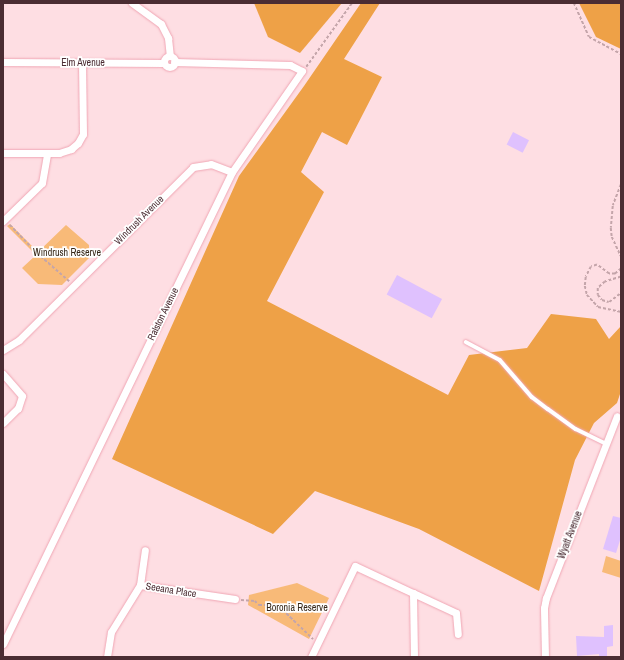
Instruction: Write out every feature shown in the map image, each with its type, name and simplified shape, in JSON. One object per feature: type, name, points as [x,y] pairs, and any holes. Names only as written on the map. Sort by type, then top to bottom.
[{"type":"street","points":[[132,3],[161,24],[168,38],[172,59],[290,65],[302,71]]},
{"type":"street","name":"Elm Avenue","points":[[3,62],[164,63],[170,67],[172,59]]},
{"type":"street","points":[[3,154],[47,154],[71,149],[83,134],[82,63]]},
{"type":"street","name":"Ralston Avenue","points":[[4,639],[232,172],[302,71]]},
{"type":"street","points":[[4,220],[42,183],[47,154]]},
{"type":"street","name":"Windrush Avenue","points":[[3,350],[19,340],[193,167],[211,164],[232,172]]},
{"type":"street","points":[[3,374],[22,396],[18,408],[3,423]]},
{"type":"street","name":"Wyatt Avenue","points":[[545,657],[544,608],[546,598],[605,443],[617,416]]},
{"type":"street","points":[[140,585],[145,550]]},
{"type":"street","points":[[311,657],[355,566],[456,613],[458,634]]},
{"type":"street","name":"Seeana Place","points":[[107,657],[111,632],[140,585],[235,599]]},
{"type":"street","points":[[413,593],[414,657]]},
{"type":"lane","points":[[466,342],[500,360],[532,396],[548,409],[576,429],[605,443]]},
{"type":"path","points":[[302,71],[352,3]]},
{"type":"path","points":[[574,3],[589,37],[621,54]]},
{"type":"path","points":[[621,185],[614,206],[611,228],[612,237],[621,256]]},
{"type":"path","points":[[4,220],[37,253],[73,285]]},
{"type":"path","points":[[621,269],[615,274],[609,274],[597,265],[591,267],[586,277],[585,286],[587,295],[598,307],[621,312]]},
{"type":"path","points":[[621,277],[605,282],[598,288],[598,295],[602,300],[609,302],[621,293]]},
{"type":"path","points":[[235,599],[255,601],[259,605],[270,604],[283,610],[318,644]]},
{"type":"green space","name":"Windrush Reserve","points":[[10,224],[38,252],[66,225],[89,245],[89,258],[62,285],[38,284],[22,268],[36,255],[7,226]]},
{"type":"green space","points":[[606,556],[621,561],[621,578],[602,572]]},
{"type":"green space","name":"Boronia Reserve","points":[[297,583],[329,598],[309,639],[248,605],[249,595]]},
{"type":"shaded area","points":[[254,3],[342,3],[300,53],[268,37]]},
{"type":"shaded area","points":[[361,3],[380,3],[344,59],[382,77],[347,145],[322,132],[301,172],[324,192],[267,301],[448,395],[469,355],[527,348],[551,314],[596,319],[609,339],[621,326],[621,391],[617,403],[594,423],[575,460],[539,591],[419,529],[315,491],[273,534],[112,459],[239,176],[304,86]]},
{"type":"shaded area","points":[[579,3],[621,3],[621,49],[596,37]]},
{"type":"building","points":[[513,132],[529,140],[523,153],[507,144]]},
{"type":"building","points":[[397,275],[442,299],[432,318],[387,294]]},
{"type":"building","points":[[613,516],[621,518],[621,537],[616,553],[603,549]]},
{"type":"building","points":[[613,625],[613,646],[607,647],[607,656],[599,656],[599,654],[577,656],[576,636],[604,637],[604,626]]}]
